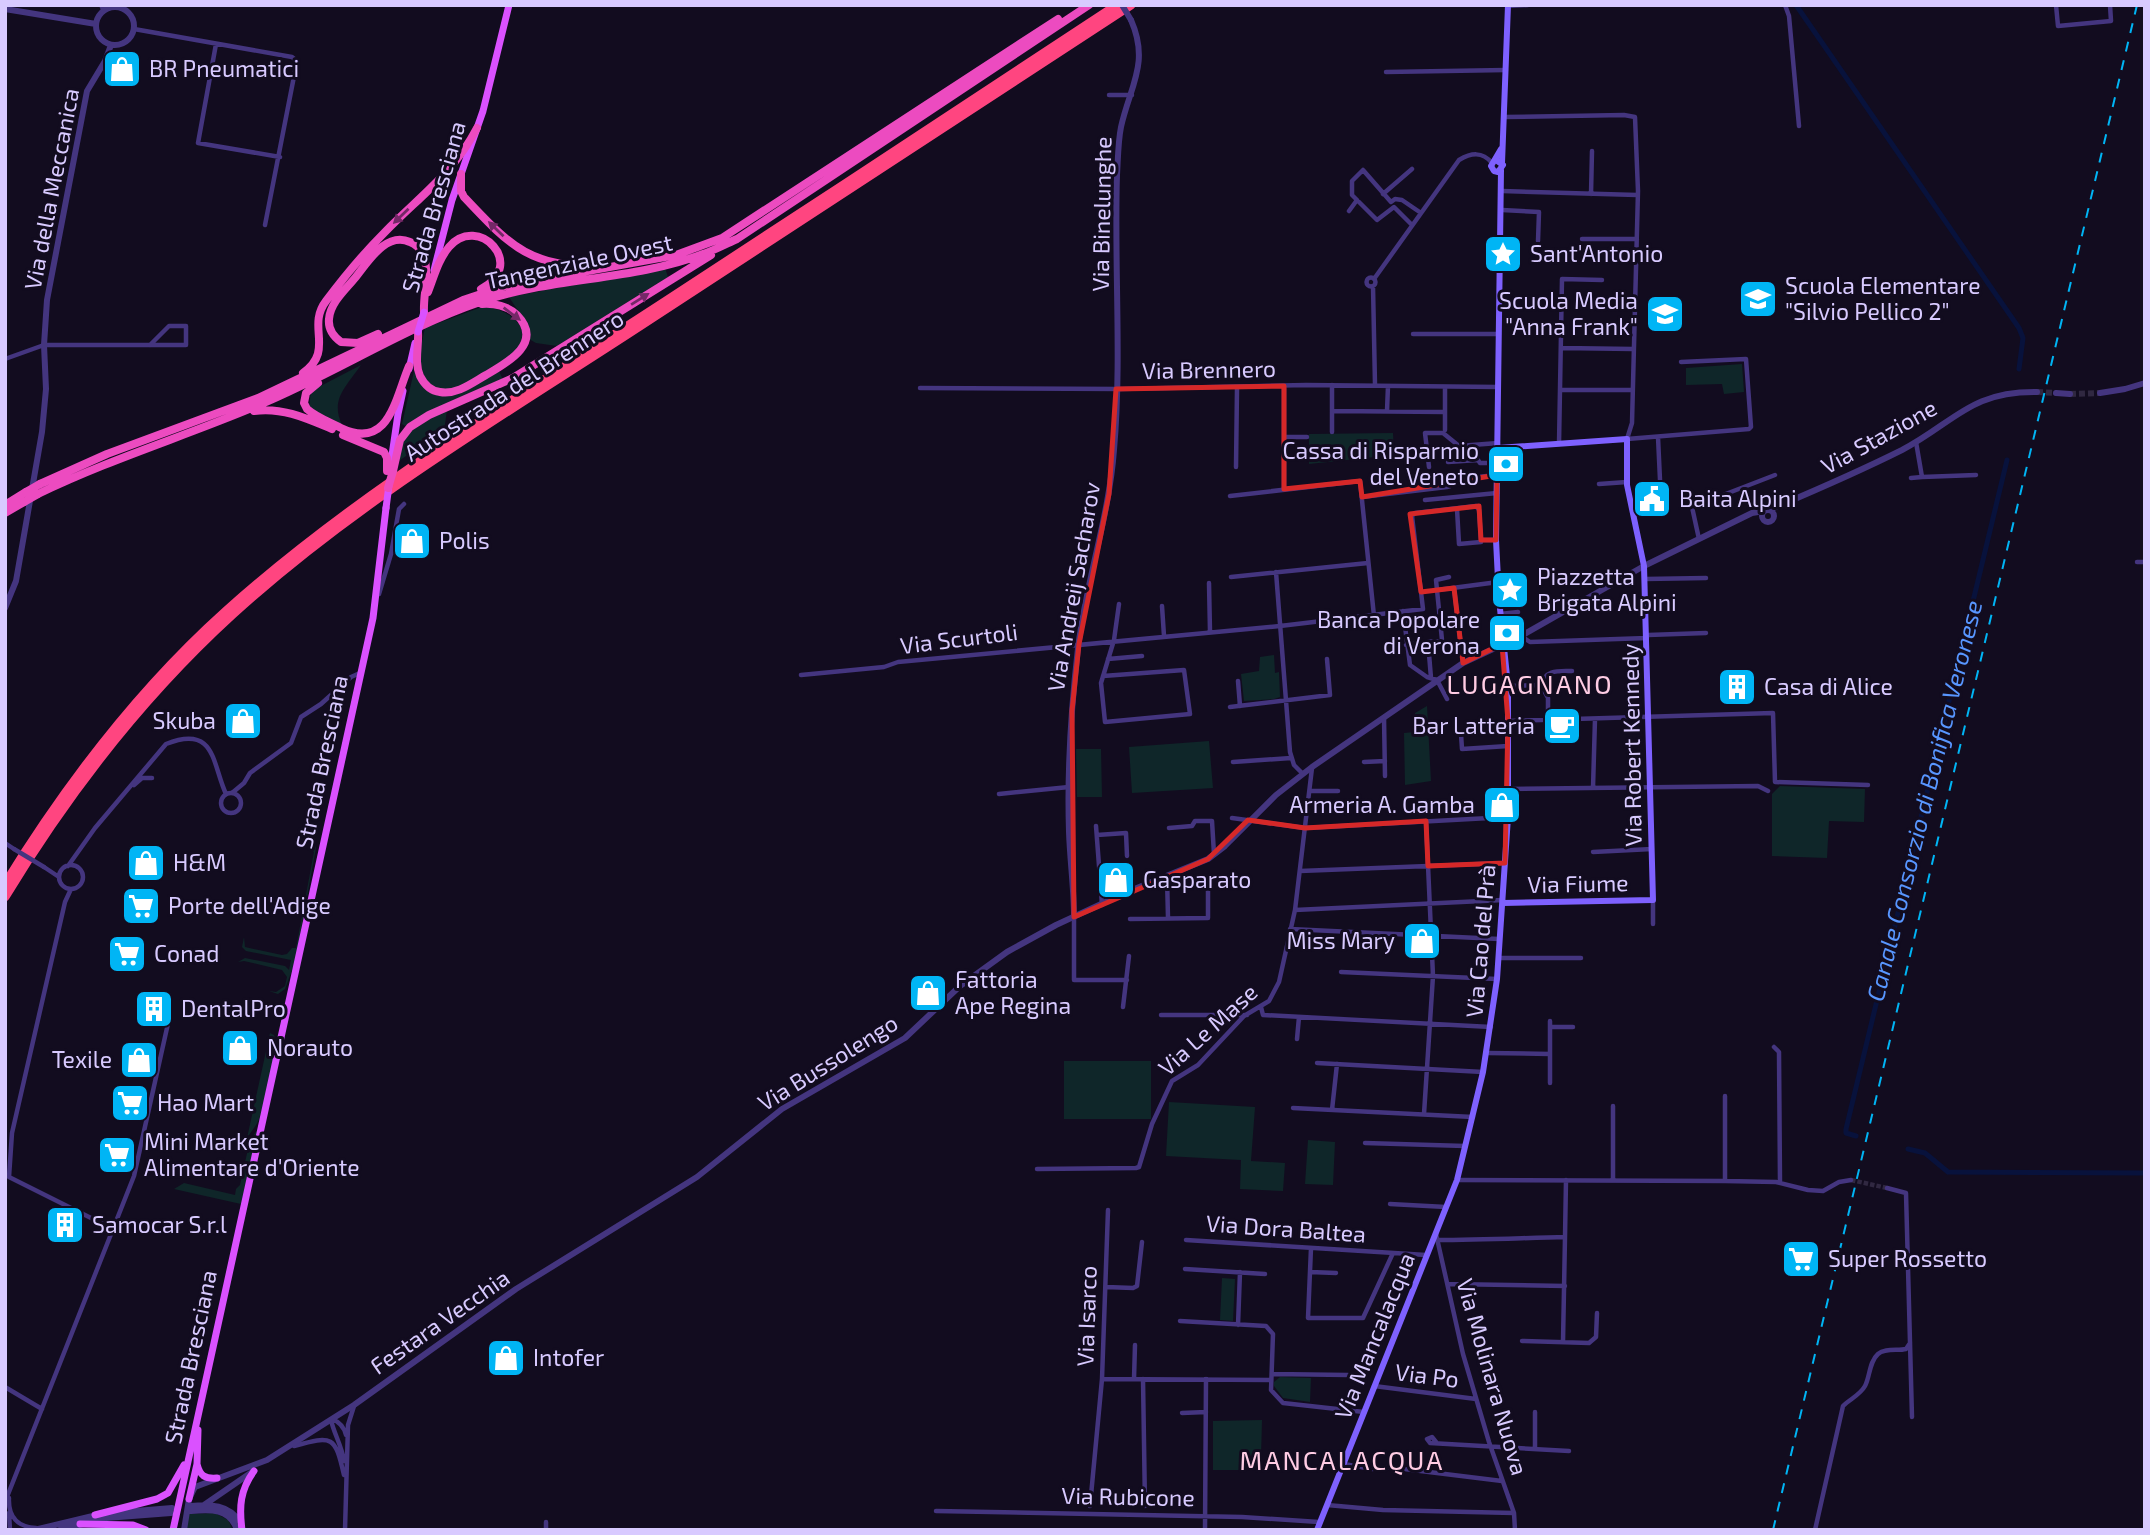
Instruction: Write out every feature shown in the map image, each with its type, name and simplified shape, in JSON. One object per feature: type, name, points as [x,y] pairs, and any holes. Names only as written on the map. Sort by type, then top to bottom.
[{"type":"highway","name":"Tangenziale Ovest","points":[[5,505],[40,484],[107,454],[258,398],[445,308],[505,286],[676,255],[722,238],[1079,5]]},
{"type":"highway","name":"Tangenziale Ovest","points":[[5,513],[83,472],[292,391],[400,337],[479,302],[506,294],[670,263],[702,254],[737,239],[1090,5]]},
{"type":"highway","name":"Autostrada del Brennero","points":[[5,884],[75,780],[106,739],[163,674],[224,613],[311,540],[445,444],[1119,5]]},
{"type":"highway","name":"Autostrada del Brennero","points":[[5,897],[58,815],[113,741],[172,675],[233,614],[321,540],[450,450],[1131,5]]},
{"type":"highway","points":[[258,398],[314,364],[320,352],[318,318],[324,304],[375,243],[457,162],[477,128]]},
{"type":"highway","points":[[461,174],[461,191],[464,197],[522,251],[544,261],[567,265],[627,265]]},
{"type":"highway","points":[[427,290],[442,258],[454,242],[463,237],[474,236],[492,244],[501,265],[494,281],[445,308]]},
{"type":"highway","points":[[388,488],[390,471],[400,440],[410,427],[429,415],[513,378],[737,239]]},
{"type":"highway","points":[[413,322],[349,344],[335,337],[329,320],[338,299],[377,251],[393,240],[408,241],[420,250],[426,267],[424,312]]},
{"type":"highway","points":[[418,332],[418,368],[422,380],[433,390],[446,393],[465,387],[509,362],[520,351],[526,337],[524,326],[516,313],[492,304],[480,305],[426,325]]},
{"type":"highway","points":[[400,337],[311,387],[305,397],[305,406],[315,415],[347,431],[361,434],[373,432],[389,419],[409,366]]},
{"type":"highway","points":[[234,415],[266,410],[305,417],[384,452],[390,471]]},
{"type":"main road","name":"Strada Bresciana","points":[[427,290],[493,74],[509,5]]},
{"type":"main road","points":[[1502,189],[1498,166],[1504,127],[1508,6]]},
{"type":"main road","name":"Via Cao del Prà","points":[[1436,1237],[1457,1180],[1483,1072],[1497,979],[1504,902],[1509,789],[1508,686],[1502,643],[1496,540],[1502,189]]},
{"type":"main road","name":"Strada Bresciana","points":[[418,332],[424,312]]},
{"type":"main road","points":[[390,471],[398,414],[417,344]]},
{"type":"main road","points":[[1498,446],[1521,447],[1628,439]]},
{"type":"main road","name":"Via Robert Kennedy","points":[[1628,439],[1627,482],[1645,579],[1653,900]]},
{"type":"main road","name":"Strada Bresciana","points":[[173,1530],[361,673],[375,604],[388,488]]},
{"type":"main road","name":"Via Fiume","points":[[1504,902],[1653,900]]},
{"type":"main road","name":"Via Mancalacqua","points":[[1318,1526],[1426,1255],[1436,1237]]},
{"type":"main road","points":[[190,1505],[197,1464],[197,1422]]},
{"type":"main road","points":[[95,1515],[157,1499],[167,1493],[176,1482],[189,1455]]},
{"type":"main road","points":[[197,1464],[203,1476],[217,1478]]},
{"type":"main road","points":[[240,1528],[242,1494],[254,1471]]},
{"type":"main road","points":[[80,1524],[133,1525],[146,1530]]},
{"type":"street","name":"Via Binelunghe","points":[[1116,389],[1117,175],[1121,127],[1132,95],[1140,54],[1137,34],[1131,20],[1119,5]]},
{"type":"street","points":[[1508,6],[1528,5]]},
{"type":"street","points":[[1785,5],[1789,16],[1799,126]]},
{"type":"street","points":[[2056,5],[2058,26],[2111,21],[2110,5]]},
{"type":"street","points":[[111,45],[99,37],[96,24],[106,7],[127,9],[134,29],[292,57],[297,61],[265,225]]},
{"type":"street","points":[[5,9],[96,24]]},
{"type":"street","name":"Via della Meccanica","points":[[5,608],[16,581],[41,432],[46,389],[44,345],[47,300],[83,108],[87,92],[111,45],[126,42],[134,29]]},
{"type":"street","points":[[216,44],[198,143],[279,157]]},
{"type":"street","points":[[1386,72],[1506,70]]},
{"type":"street","points":[[1110,95],[1132,95]]},
{"type":"street","points":[[1504,117],[1633,116],[1636,121],[1637,239],[1632,423],[1628,439],[1746,431],[1751,427],[1746,359],[1681,362]]},
{"type":"street","points":[[1591,194],[1592,151]]},
{"type":"street","points":[[1375,386],[1374,279],[1459,160],[1476,154],[1486,156],[1498,166]]},
{"type":"street","points":[[1383,194],[1412,169]]},
{"type":"street","points":[[1394,207],[1377,220],[1352,195],[1352,181],[1363,170],[1412,225]]},
{"type":"street","points":[[1502,189],[1637,195]]},
{"type":"street","points":[[1391,202],[1395,199],[1402,200],[1420,213]]},
{"type":"street","points":[[1349,211],[1357,200]]},
{"type":"street","points":[[1502,210],[1538,212],[1538,241]]},
{"type":"street","points":[[1582,239],[1637,239]]},
{"type":"street","points":[[1361,288],[1367,284],[1369,278],[1374,279]]},
{"type":"street","points":[[1559,444],[1562,279],[1602,280]]},
{"type":"street","points":[[1367,284],[1373,286]]},
{"type":"street","points":[[5,359],[44,345],[149,345],[186,345],[186,326],[169,326],[149,345]]},
{"type":"street","points":[[1413,334],[1499,334]]},
{"type":"street","points":[[1561,348],[1633,349]]},
{"type":"street","points":[[2100,393],[2145,383]]},
{"type":"street","points":[[1332,385],[1332,432]]},
{"type":"street","name":"Via Brennero","points":[[920,388],[1116,389],[1332,385],[1498,387]]},
{"type":"street","points":[[1284,386],[1284,489]]},
{"type":"street","points":[[1387,411],[1388,386]]},
{"type":"street","points":[[1445,430],[1446,387]]},
{"type":"street","points":[[1236,467],[1237,388]]},
{"type":"street","name":"Via Andreij Sacharov","points":[[1074,917],[1069,831],[1072,711],[1079,644],[1109,494],[1116,389]]},
{"type":"street","points":[[1560,390],[1632,390]]},
{"type":"street","name":"Via Stazione","points":[[1214,855],[1248,820],[1303,774],[1434,679],[1502,643],[1521,636],[1644,566],[1741,519],[1840,481],[1916,442],[1981,400],[2011,393],[2037,391]]},
{"type":"street","points":[[2056,393],[2070,394]]},
{"type":"street","points":[[1332,411],[1445,412]]},
{"type":"street","points":[[1429,467],[1425,433],[1443,433],[1459,446]]},
{"type":"street","points":[[1284,437],[1307,437]]},
{"type":"street","points":[[1658,437],[1660,480]]},
{"type":"street","points":[[1916,442],[1922,477]]},
{"type":"street","points":[[1445,456],[1459,446],[1498,446]]},
{"type":"street","points":[[1521,447],[1521,477]]},
{"type":"street","points":[[1448,462],[1478,460],[1480,463],[1497,463]]},
{"type":"street","points":[[1362,497],[1447,486],[1476,477],[1497,475]]},
{"type":"street","points":[[1692,507],[1775,475]]},
{"type":"street","points":[[1911,478],[1976,475]]},
{"type":"street","points":[[1230,496],[1360,481],[1374,616]]},
{"type":"street","points":[[1598,484],[1627,482]]},
{"type":"street","points":[[1425,500],[1498,493]]},
{"type":"street","points":[[1687,495],[1699,540]]},
{"type":"street","name":"Via Stazione","points":[[1741,519],[1763,520],[1769,523],[1791,501]]},
{"type":"street","points":[[375,604],[391,554],[399,509],[404,504]]},
{"type":"street","points":[[1434,679],[1410,666],[1406,645],[1403,611],[1423,609],[1411,518],[1415,513],[1476,506],[1479,510],[1482,542]]},
{"type":"street","points":[[1457,509],[1459,544],[1496,540]]},
{"type":"street","points":[[1763,520],[1761,517],[1767,510],[1774,516]]},
{"type":"street","points":[[2137,562],[2145,562]]},
{"type":"street","points":[[1231,577],[1368,563]]},
{"type":"street","points":[[1276,572],[1292,758],[1303,774]]},
{"type":"street","points":[[1406,645],[1442,640],[1436,580],[1449,577]]},
{"type":"street","points":[[1645,579],[1706,578]]},
{"type":"street","points":[[1209,583],[1210,632]]},
{"type":"street","points":[[1437,590],[1499,585],[1514,587],[1519,595],[1499,598]]},
{"type":"street","points":[[1454,588],[1463,663]]},
{"type":"street","points":[[1103,676],[1184,670],[1190,714],[1105,722],[1101,683],[1103,676],[1108,659],[1114,640],[1119,604]]},
{"type":"street","points":[[1162,606],[1164,636]]},
{"type":"street","name":"Via Scurtoli","points":[[801,675],[884,667],[898,662],[1280,626],[1403,611]]},
{"type":"street","points":[[1500,614],[1518,612]]},
{"type":"street","points":[[1521,636],[1530,642],[1706,633]]},
{"type":"street","points":[[1428,642],[1434,679],[1447,699]]},
{"type":"street","points":[[1108,659],[1142,656]]},
{"type":"street","points":[[1230,707],[1330,695],[1327,659]]},
{"type":"street","points":[[1548,720],[1548,698],[1541,685],[1544,676],[1550,671],[1572,671]]},
{"type":"street","points":[[244,783],[229,793],[221,804],[227,813],[240,809],[244,783],[250,773],[290,743],[301,717],[321,704],[351,677],[361,673]]},
{"type":"street","points":[[1237,681],[1240,706]]},
{"type":"street","points":[[1508,686],[1541,685]]},
{"type":"street","points":[[1508,721],[1773,713],[1775,782],[1868,785]]},
{"type":"street","points":[[1384,716],[1385,776]]},
{"type":"street","points":[[1592,788],[1595,719]]},
{"type":"street","points":[[1461,734],[1462,749],[1509,746]]},
{"type":"street","points":[[46,869],[61,870],[68,866],[166,744],[178,739],[203,743],[211,750],[229,793],[240,798]]},
{"type":"street","points":[[1233,762],[1292,758]]},
{"type":"street","points":[[1364,762],[1385,761]]},
{"type":"street","points":[[1312,767],[1300,871],[1290,929],[1500,939]]},
{"type":"street","points":[[119,800],[142,778],[152,778]]},
{"type":"street","points":[[1509,789],[1758,786],[1768,791]]},
{"type":"street","points":[[999,794],[1070,787]]},
{"type":"street","points":[[1310,791],[1338,791]]},
{"type":"street","points":[[1232,818],[1305,828],[1508,817]]},
{"type":"street","points":[[1169,828],[1192,826],[1195,821],[1212,821],[1214,855]]},
{"type":"street","points":[[1424,1114],[1433,976],[1426,821]]},
{"type":"street","points":[[1097,825],[1102,905]]},
{"type":"street","points":[[1097,835],[1126,833],[1127,856]]},
{"type":"street","points":[[5,843],[59,877],[65,887],[65,902],[20,1108],[12,1133],[7,1179],[113,1229]]},
{"type":"street","points":[[1593,852],[1652,849]]},
{"type":"street","points":[[76,867],[77,854]]},
{"type":"street","name":"Via Bussolengo","points":[[636,1217],[697,1177],[782,1109],[905,1038],[960,986],[1007,952],[1074,917],[1214,855]]},
{"type":"street","points":[[1300,871],[1505,863]]},
{"type":"street","points":[[65,887],[71,889],[78,886],[82,880],[76,867],[68,866]]},
{"type":"street","points":[[59,877],[61,870]]},
{"type":"street","points":[[1167,876],[1167,918]]},
{"type":"street","points":[[1130,919],[1208,918],[1208,887],[1195,887]]},
{"type":"street","points":[[65,902],[71,889]]},
{"type":"street","name":"Via Robert Kennedy","points":[[1653,900],[1653,924]]},
{"type":"street","points":[[1294,910],[1504,902]]},
{"type":"street","points":[[1074,917],[1074,980],[1126,979]]},
{"type":"street","name":"Via Le Mase","points":[[1037,1170],[1139,1167],[1157,1112],[1172,1081],[1198,1065],[1247,1015],[1261,1007],[1274,993],[1279,982],[1290,929]]},
{"type":"street","points":[[1123,1007],[1129,956]]},
{"type":"street","points":[[1499,958],[1581,958]]},
{"type":"street","points":[[1341,972],[1497,979]]},
{"type":"street","points":[[1261,1007],[1263,1014],[1491,1027]]},
{"type":"street","points":[[1161,1015],[1247,1015]]},
{"type":"street","points":[[1297,1039],[1299,1017]]},
{"type":"street","points":[[5,1502],[134,1176],[169,1019]]},
{"type":"street","points":[[1550,1083],[1550,1024],[1573,1027]]},
{"type":"street","points":[[1774,1047],[1779,1052],[1780,1183]]},
{"type":"street","points":[[1486,1053],[1550,1054]]},
{"type":"street","points":[[1317,1063],[1483,1072]]},
{"type":"street","points":[[1332,1110],[1337,1064]]},
{"type":"street","points":[[1725,1096],[1725,1181]]},
{"type":"street","points":[[1613,1106],[1613,1180]]},
{"type":"street","points":[[1293,1108],[1473,1117]]},
{"type":"street","points":[[1365,1143],[1465,1146]]},
{"type":"street","points":[[1457,1180],[1725,1181],[1780,1183],[1823,1191],[1831,1189],[1839,1181],[1852,1180]]},
{"type":"street","points":[[1563,1342],[1566,1180]]},
{"type":"street","points":[[1887,1188],[1906,1193],[1912,1417]]},
{"type":"street","points":[[1390,1203],[1446,1207]]},
{"type":"street","name":"Via Isarco","points":[[1108,1210],[1102,1379],[1348,1375]]},
{"type":"street","name":"Festara Vecchia","points":[[190,1505],[195,1487],[267,1460],[290,1447],[354,1405],[516,1289],[636,1217]]},
{"type":"street","points":[[1436,1237],[1480,1241],[1565,1237]]},
{"type":"street","name":"Via Molinara Nuova","points":[[1436,1237],[1462,1354],[1514,1513],[1515,1530]]},
{"type":"street","name":"Via Dora Baltea","points":[[1185,1240],[1426,1255]]},
{"type":"street","points":[[1106,1287],[1138,1286],[1142,1242]]},
{"type":"street","points":[[1311,1248],[1308,1318],[1363,1318],[1393,1253]]},
{"type":"street","points":[[1185,1269],[1265,1274]]},
{"type":"street","points":[[1238,1325],[1240,1272]]},
{"type":"street","points":[[1310,1272],[1336,1273]]},
{"type":"street","points":[[1448,1284],[1565,1286]]},
{"type":"street","points":[[1522,1341],[1593,1341],[1596,1337],[1597,1313]]},
{"type":"street","points":[[1180,1321],[1266,1326],[1272,1331],[1271,1391],[1283,1403],[1364,1412]]},
{"type":"street","points":[[1815,1530],[1843,1406],[1860,1393],[1867,1383],[1871,1364],[1877,1354],[1906,1349],[1910,1339]]},
{"type":"street","points":[[1134,1379],[1135,1345]]},
{"type":"street","points":[[1090,1506],[1102,1379]]},
{"type":"street","points":[[1143,1379],[1145,1506]]},
{"type":"street","points":[[1205,1530],[1206,1379]]},
{"type":"street","name":"Via Po","points":[[1374,1386],[1476,1399]]},
{"type":"street","points":[[5,1387],[42,1409]]},
{"type":"street","points":[[345,1530],[349,1417],[354,1405]]},
{"type":"street","points":[[1182,1413],[1206,1412]]},
{"type":"street","points":[[1535,1412],[1535,1450]]},
{"type":"street","points":[[346,1483],[341,1445],[331,1419],[338,1421],[344,1428],[348,1439]]},
{"type":"street","points":[[290,1447],[314,1440],[332,1442],[338,1448],[346,1483]]},
{"type":"street","points":[[1436,1442],[1491,1448],[1569,1451]]},
{"type":"street","name":"Festara Vecchia","points":[[204,1504],[267,1460]]},
{"type":"street","points":[[1344,1464],[1502,1481]]},
{"type":"street","points":[[10,1487],[10,1530]]},
{"type":"street","points":[[190,1505],[204,1504],[228,1510],[240,1528]]},
{"type":"street","points":[[1326,1504],[1383,1510],[1514,1513]]},
{"type":"street","points":[[190,1505],[225,1513],[240,1528]]},
{"type":"street","points":[[184,1530],[190,1505]]},
{"type":"street","points":[[9,1511],[20,1525],[37,1529],[95,1515],[172,1510],[106,1518],[60,1530]]},
{"type":"street","name":"Via Rubicone","points":[[936,1511],[1206,1517],[1318,1526]]},
{"type":"street","points":[[546,1522],[546,1530]]},
{"type":"highlighted area","points":[[1284,386],[1284,489],[1360,481],[1362,497],[1497,475],[1496,540],[1481,540],[1479,506],[1410,514],[1421,592],[1454,588],[1463,663],[1502,644],[1508,721],[1505,863],[1428,866],[1426,821],[1305,828],[1248,820],[1208,859],[1074,917],[1072,711],[1079,644],[1109,494],[1116,389]]},
{"type":"green space","points":[[665,268],[668,277],[557,346],[536,343],[529,339],[528,326],[509,297]]},
{"type":"green space","points":[[488,307],[507,314],[520,326],[523,333],[518,350],[506,362],[455,390],[445,391],[427,383],[420,356],[425,328]]},
{"type":"green space","points":[[1742,364],[1744,392],[1724,394],[1722,384],[1686,385],[1686,368]]},
{"type":"green space","points":[[361,365],[339,400],[342,425],[315,413],[309,407],[311,391]]},
{"type":"green space","points":[[414,371],[419,382],[435,394],[499,371],[503,380],[423,415],[405,426],[402,424]]},
{"type":"green space","points":[[447,410],[444,431],[397,462],[404,441],[413,428]]},
{"type":"green space","points":[[1393,433],[1394,455],[1309,464],[1309,434]]},
{"type":"green space","points":[[1274,655],[1275,673],[1279,672],[1280,697],[1244,701],[1241,674],[1259,671],[1260,657]]},
{"type":"green space","points":[[1427,706],[1431,781],[1405,785],[1404,733],[1415,732],[1415,713]]},
{"type":"green space","points":[[1209,741],[1213,788],[1132,793],[1129,747]]},
{"type":"green space","points":[[1076,749],[1101,749],[1102,797],[1077,797]]},
{"type":"green space","points":[[1780,786],[1865,789],[1864,822],[1829,821],[1827,858],[1772,856],[1772,794]]},
{"type":"green space","points":[[299,827],[313,836],[316,848],[295,962],[285,989],[278,994],[269,991],[276,992],[285,986],[287,977],[282,970],[238,962],[245,958],[285,966],[289,970],[291,960],[246,951],[242,947],[244,937],[245,947],[282,955],[296,948],[314,852],[312,838]]},
{"type":"green space","points":[[270,1033],[274,1035],[275,1041],[270,1076],[259,1119],[247,1138]]},
{"type":"green space","points":[[1064,1061],[1151,1061],[1151,1119],[1064,1119]]},
{"type":"green space","points":[[1169,1102],[1255,1107],[1251,1161],[1285,1163],[1283,1191],[1240,1189],[1241,1160],[1166,1156]]},
{"type":"green space","points":[[258,1129],[241,1204],[174,1189],[184,1183],[235,1195],[240,1185],[250,1140]]},
{"type":"green space","points":[[1308,1140],[1335,1142],[1333,1185],[1305,1184]]},
{"type":"green space","points":[[1222,1278],[1235,1279],[1233,1321],[1220,1320]]},
{"type":"green space","points":[[1280,1377],[1311,1378],[1310,1402],[1283,1398],[1274,1386],[1274,1382]]},
{"type":"green space","points":[[1262,1420],[1261,1457],[1257,1459],[1255,1470],[1213,1470],[1213,1421]]},
{"type":"green space","points":[[215,1513],[228,1520],[233,1530],[186,1530],[187,1514]]},
{"type":"waterway","name":"Canale Consorzio di Bonifica Veronese","points":[[1796,5],[2019,328],[2023,338],[2019,369]]},
{"type":"waterway","name":"Canale Consorzio di Bonifica Veronese","points":[[1856,1136],[1846,1133],[1846,1129],[2007,460]]},
{"type":"waterway","points":[[1908,1149],[1925,1153],[1948,1172],[2145,1173]]},
{"type":"tunnel","points":[[2037,392],[2056,393]]},
{"type":"tunnel","points":[[2070,394],[2100,393]]},
{"type":"tunnel","points":[[1851,1180],[1887,1188]]},
{"type":"railway","points":[[1773,1530],[2137,5]]},
{"type":"place","name":"BR Pneumatici","points":[[122,69]]},
{"type":"place","name":"Sant'Antonio","points":[[1503,254]]},
{"type":"place","name":"Scuola Elementare \"Silvio Pellico 2\"","points":[[1758,299]]},
{"type":"place","name":"Scuola Media \"Anna Frank\"","points":[[1665,314]]},
{"type":"place","name":"Cassa di Risparmio del Veneto","points":[[1506,464]]},
{"type":"place","name":"Baita Alpini","points":[[1652,499]]},
{"type":"place","name":"Polis","points":[[412,541]]},
{"type":"place","name":"Piazzetta Brigata Alpini","points":[[1510,590]]},
{"type":"place","name":"Banca Popolare di Verona","points":[[1507,633]]},
{"type":"place","name":"Casa di Alice","points":[[1737,687]]},
{"type":"place","name":"Skuba","points":[[243,721]]},
{"type":"place","name":"Bar Latteria","points":[[1562,726]]},
{"type":"place","name":"Armeria A. Gamba","points":[[1502,805]]},
{"type":"place","name":"H&M","points":[[146,863]]},
{"type":"place","name":"Gasparato","points":[[1116,880]]},
{"type":"place","name":"Porte dell'Adige","points":[[141,906]]},
{"type":"place","name":"Miss Mary","points":[[1422,941]]},
{"type":"place","name":"Conad","points":[[127,954]]},
{"type":"place","name":"Fattoria Ape Regina","points":[[928,993]]},
{"type":"place","name":"DentalPro","points":[[154,1009]]},
{"type":"place","name":"Norauto","points":[[240,1048]]},
{"type":"place","name":"Texile","points":[[139,1060]]},
{"type":"place","name":"Hao Mart","points":[[130,1103]]},
{"type":"place","name":"Mini Market Alimentare d'Oriente","points":[[117,1155]]},
{"type":"place","name":"Samocar S.r.l","points":[[65,1225]]},
{"type":"place","name":"Super Rossetto","points":[[1801,1259]]},
{"type":"place","name":"Intofer","points":[[506,1358]]},
{"type":"district","name":"LUGAGNANO","points":[[1530,685]]},
{"type":"district","name":"MANCALACQUA","points":[[1342,1461]]}]
